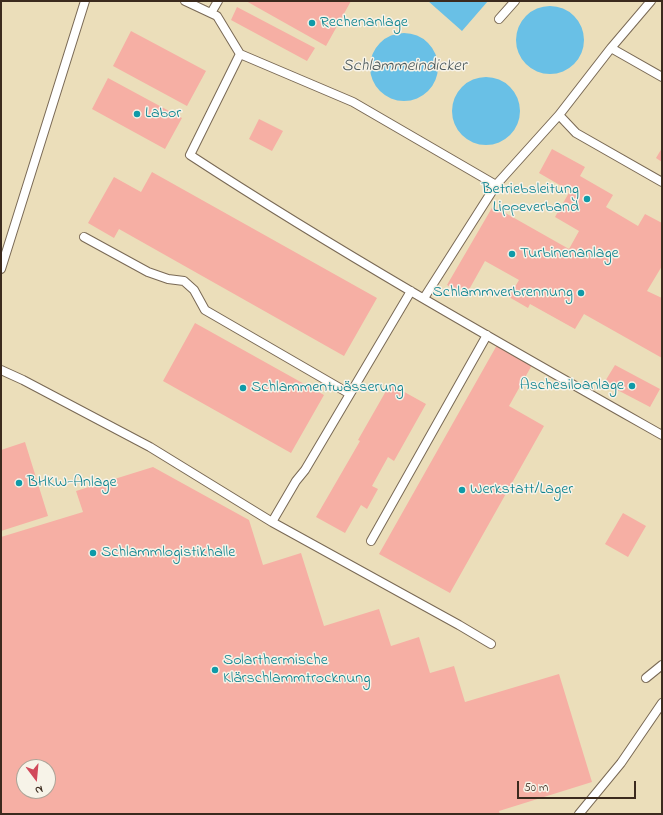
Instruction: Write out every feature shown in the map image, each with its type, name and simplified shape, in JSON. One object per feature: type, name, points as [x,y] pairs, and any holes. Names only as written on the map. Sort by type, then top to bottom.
[{"type":"lane","points":[[1,269],[84,1]]},
{"type":"lane","points":[[185,1],[217,16],[240,54],[353,102],[496,185]]},
{"type":"lane","points":[[211,13],[218,1]]},
{"type":"lane","points":[[499,19],[515,1]]},
{"type":"lane","points":[[424,298],[496,185],[559,115],[611,48],[651,1]]},
{"type":"lane","points":[[611,48],[662,77]]},
{"type":"lane","points":[[240,54],[190,155],[259,200],[412,291],[662,435]]},
{"type":"lane","points":[[559,115],[576,133],[662,182]]},
{"type":"lane","points":[[84,237],[148,272],[168,279],[184,281],[194,290],[205,310],[350,394]]},
{"type":"lane","points":[[272,522],[296,481],[305,470],[412,291]]},
{"type":"lane","points":[[371,542],[487,335]]},
{"type":"lane","points":[[1,370],[23,380],[150,447],[272,522],[491,644]]},
{"type":"lane","points":[[646,678],[662,665]]},
{"type":"lane","points":[[579,814],[621,763],[662,703]]},
{"type":"water","points":[[428,1],[488,1],[462,31]]},
{"type":"water","points":[[543,6],[557,6],[569,12],[578,21],[584,33],[582,53],[574,64],[563,72],[557,74],[543,74],[537,72],[526,64],[518,53],[516,47],[516,33],[518,27],[526,16],[537,8]]},
{"type":"water","name":"Schlammeindicker","points":[[397,33],[411,33],[423,39],[432,48],[438,60],[436,80],[428,91],[417,99],[411,101],[397,101],[391,99],[380,91],[372,80],[370,74],[370,60],[372,54],[380,43],[391,35]]},
{"type":"water","name":"Schlammeindicker","points":[[479,77],[493,77],[505,83],[514,92],[520,104],[518,124],[510,135],[499,143],[493,145],[479,145],[473,143],[462,135],[454,124],[452,118],[452,104],[454,98],[462,87],[473,79]]},
{"type":"building","name":"Rechenanlage","points":[[246,1],[351,1],[326,46]]},
{"type":"building","points":[[237,7],[315,48],[307,61],[231,20]]},
{"type":"building","points":[[131,31],[206,71],[187,106],[113,66]]},
{"type":"building","name":"Labor","points":[[108,78],[182,118],[165,149],[92,109]]},
{"type":"building","points":[[259,119],[283,131],[272,151],[249,139]]},
{"type":"building","points":[[662,148],[662,162],[656,158]]},
{"type":"building","points":[[552,149],[585,167],[580,176],[613,195],[606,207],[638,226],[645,214],[662,223],[662,266],[647,291],[662,298],[662,358],[584,314],[575,329],[530,304],[528,308],[509,297],[519,280],[485,261],[466,295],[447,285],[493,206],[569,249],[579,231],[555,217],[570,191],[539,173]]},
{"type":"building","points":[[152,172],[377,298],[344,356],[119,229],[114,238],[88,223],[114,177],[141,192]]},
{"type":"building","name":"Schlammentwässerung","points":[[195,323],[324,395],[291,453],[163,381]]},
{"type":"building","name":"Werkstatt/Lager","points":[[497,345],[532,365],[509,406],[544,426],[450,593],[379,554]]},
{"type":"building","name":"Aschesiloanlage","points":[[615,365],[660,389],[650,407],[604,383]]},
{"type":"building","points":[[390,384],[426,404],[394,461],[388,457],[372,486],[378,489],[367,509],[361,505],[345,533],[316,517],[360,441],[358,440]]},
{"type":"building","name":"BHKW-Anlage","points":[[25,442],[48,516],[1,531],[1,450]]},
{"type":"building","name":"Solarthermische Klärschlammtrocknung","points":[[153,467],[249,520],[263,565],[301,553],[324,626],[379,609],[391,646],[419,637],[430,673],[454,666],[465,702],[559,674],[592,782],[499,811],[500,814],[1,814],[1,537],[83,512],[76,491]]},
{"type":"building","points":[[623,513],[646,526],[628,557],[605,544]]},
{"type":"place","name":"Rechenanlage","points":[[312,23]]},
{"type":"place","name":"Labor","points":[[137,114]]},
{"type":"place","name":"Betriebsleitung Lippeverband","points":[[587,199]]},
{"type":"place","name":"Turbinenanlage","points":[[512,254]]},
{"type":"place","name":"Schlammverbrennung","points":[[581,293]]},
{"type":"place","name":"Aschesiloanlage","points":[[632,386]]},
{"type":"place","name":"Schlammentwässerung","points":[[243,388]]},
{"type":"place","name":"BHKW-Anlage","points":[[19,483]]},
{"type":"place","name":"Werkstatt/Lager","points":[[462,490]]},
{"type":"place","name":"Schlammlogistikhalle","points":[[93,553]]},
{"type":"place","name":"Solarthermische Klärschlammtrocknung","points":[[215,670]]}]
